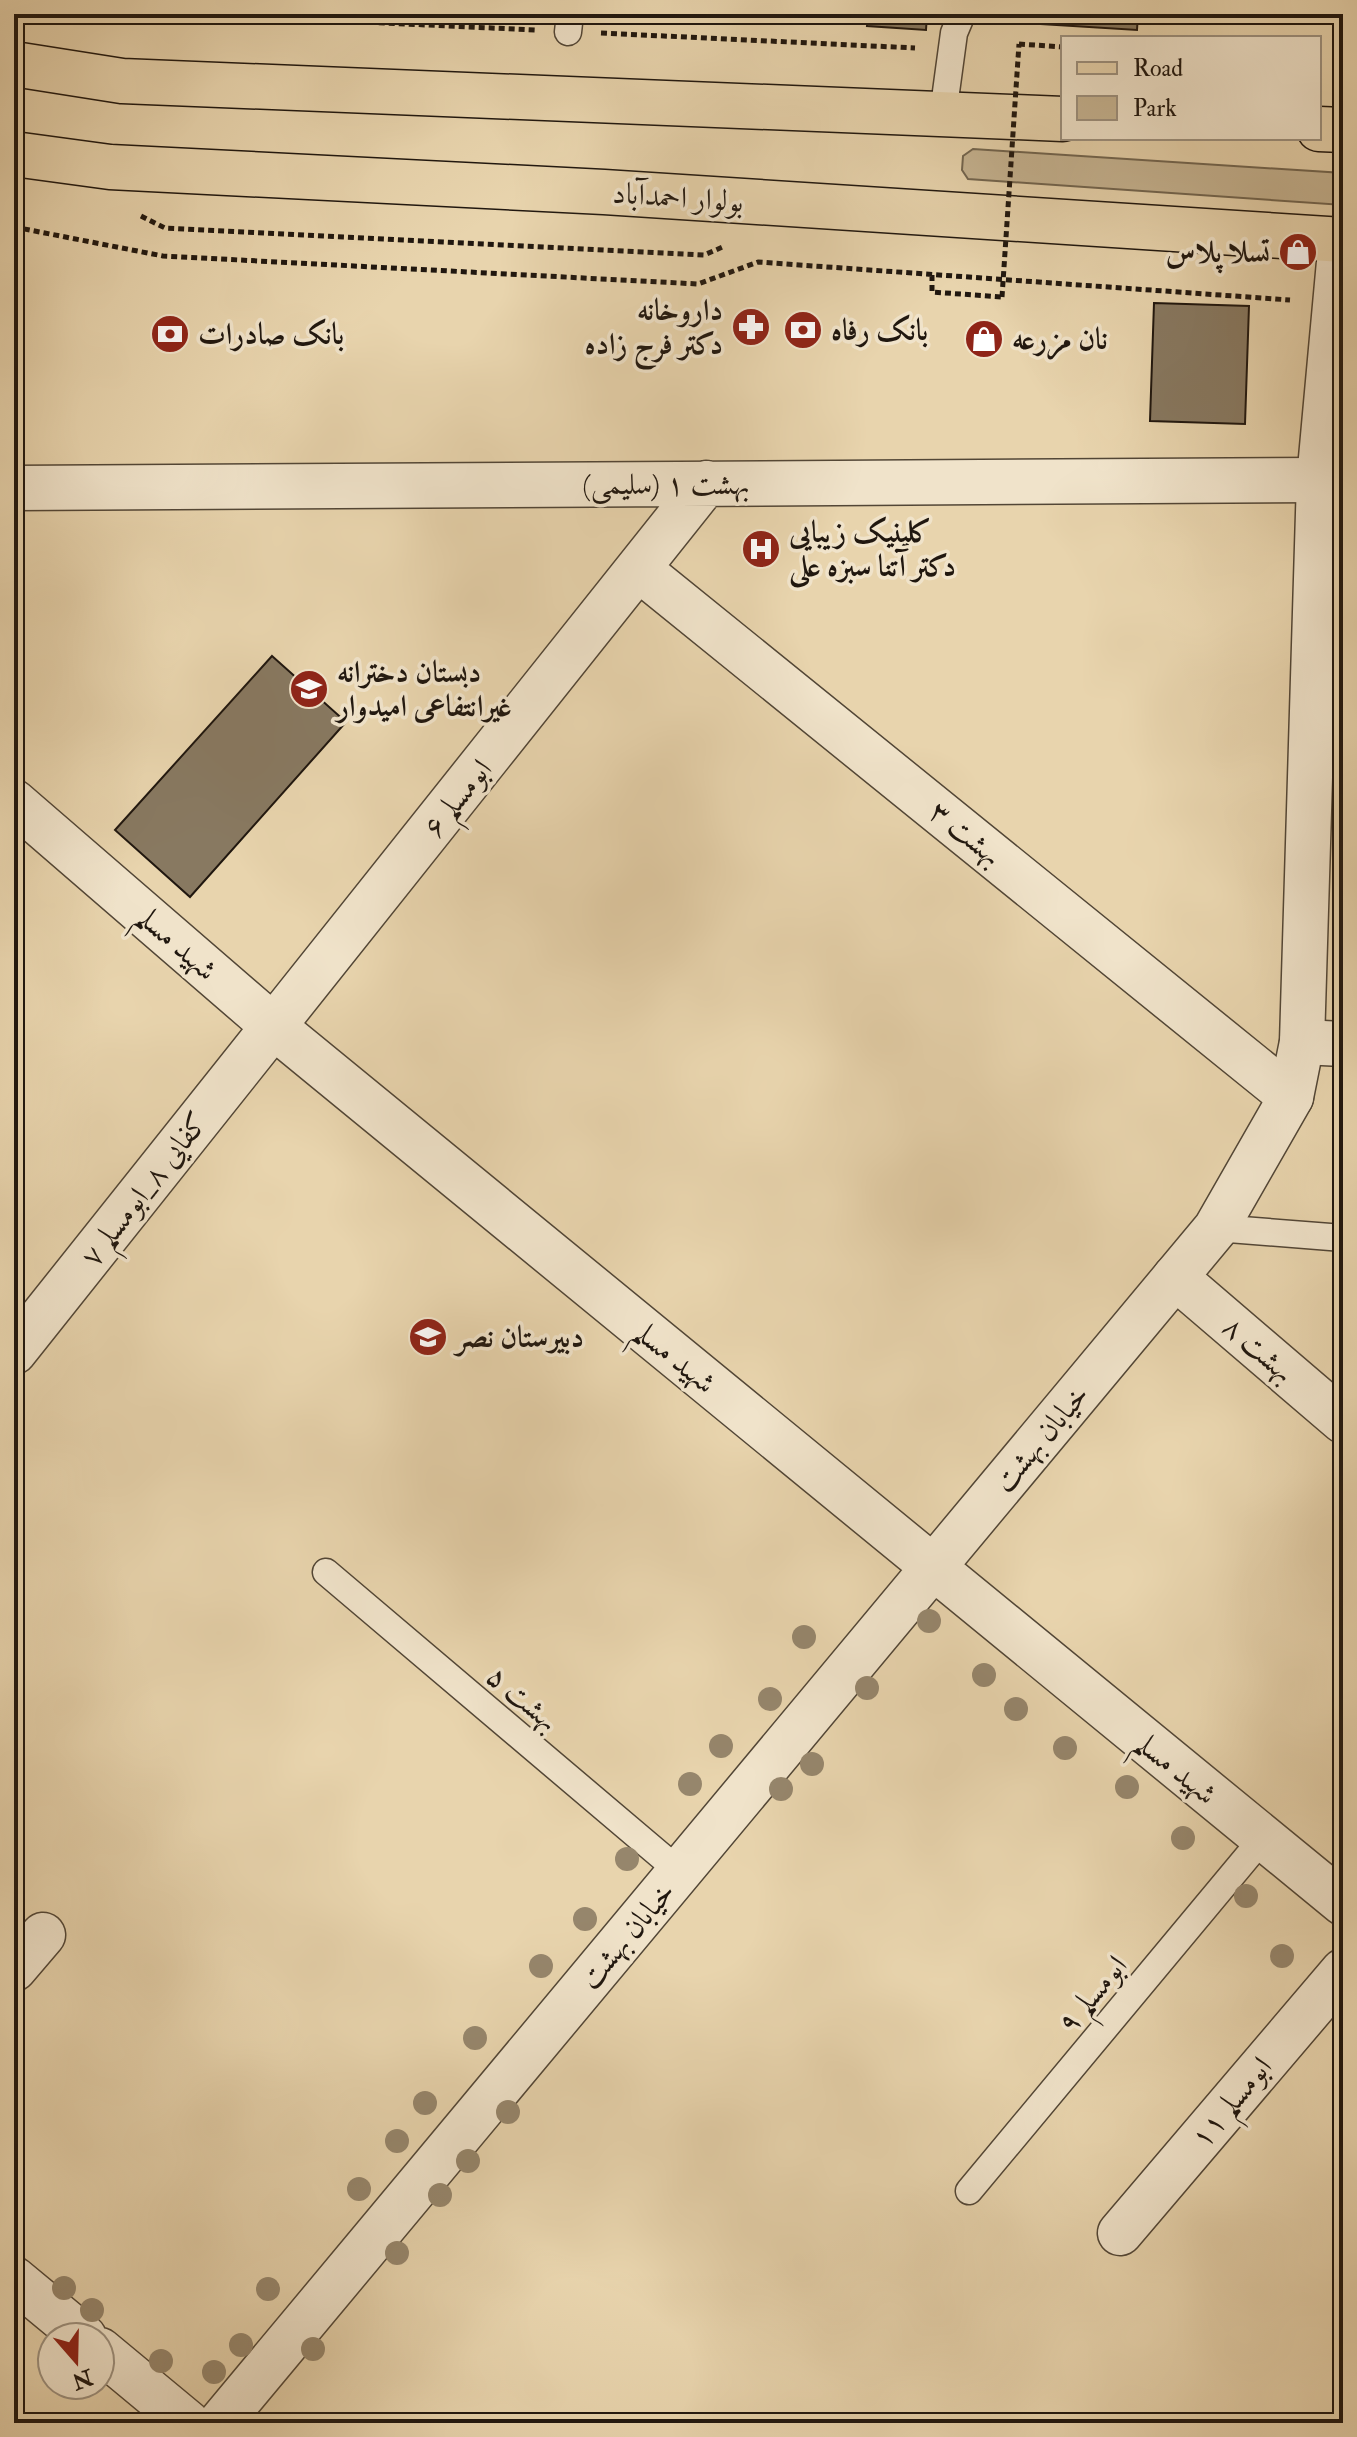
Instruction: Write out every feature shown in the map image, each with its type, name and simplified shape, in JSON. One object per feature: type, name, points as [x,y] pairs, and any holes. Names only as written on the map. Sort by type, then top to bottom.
[{"type":"main road","points":[[14,64],[122,81],[1061,119]]},
{"type":"main road","points":[[1321,129],[1343,130]]},
{"type":"main road","name":"بولوار احمدآباد","points":[[14,154],[110,167],[604,192],[1342,240]]},
{"type":"street","name":"خیابان بهشت","points":[[220,2423],[1216,1228],[1322,1043],[1329,582],[1319,480],[1342,240]]},
{"type":"street","name":"بهشت ۱ (سلیمی)","points":[[14,488],[1319,480]]},
{"type":"street","name":"ابومسلم ۶","points":[[273,1026],[640,570],[706,483]]},
{"type":"street","name":"بهشت ۳","points":[[640,570],[1291,1097]]},
{"type":"street","name":"شهید مسلم","points":[[14,802],[273,1026],[1343,1903]]},
{"type":"street","name":"کفایی ۸_ابومسلم ۷","points":[[15,1349],[273,1026]]},
{"type":"street","name":"بهشت ۸","points":[[1175,1277],[1343,1421]]},
{"type":"street","points":[[14,1969],[43,1935]]},
{"type":"street","name":"ابومسلم ۱۱","points":[[1120,2233],[1343,1971]]},
{"type":"street","points":[[14,2279],[65,2321]]},
{"type":"street","points":[[116,2363],[188,2423]]},
{"type":"lane","points":[[943,114],[954,33],[962,14]]},
{"type":"lane","points":[[1216,1228],[1343,1238]]},
{"type":"lane","name":"بهشت ۵","points":[[326,1572],[680,1872]]},
{"type":"lane","name":"ابومسلم ۹","points":[[969,2191],[1263,1838]]},
{"type":"path","points":[[932,275],[932,292],[1002,297],[1019,44],[1061,47]]},
{"type":"path","points":[[14,227],[163,256],[698,284],[758,262],[1335,303]]},
{"type":"green space","points":[[973,149],[1343,173],[1343,205],[968,179],[962,170],[963,156]]},
{"type":"building","points":[[868,14],[927,14],[926,30],[867,26]]},
{"type":"building","points":[[1025,14],[1138,14],[1137,30],[1025,23]]},
{"type":"building","points":[[1154,303],[1249,306],[1245,424],[1150,421]]},
{"type":"building","points":[[1343,506],[1343,559],[1333,559],[1337,508]]},
{"type":"building","points":[[272,656],[346,722],[190,897],[115,830]]},
{"type":"place","name":"تسلا پلاس","points":[[1298,252]]},
{"type":"place","name":"داروخانه دکتر فرج زاده","points":[[751,327]]},
{"type":"place","name":"بانک رفاه","points":[[803,330]]},
{"type":"place","name":"بانک صادرات","points":[[170,334]]},
{"type":"place","name":"نان مزرعه","points":[[984,339]]},
{"type":"place","name":"کلینیک زیبایی دکتر آتنا سبزه علی","points":[[761,549]]},
{"type":"place","name":"دبستان دخترانه غیرانتفاعی امیدوار","points":[[309,689]]},
{"type":"place","name":"دبیرستان نصر","points":[[428,1337]]}]
